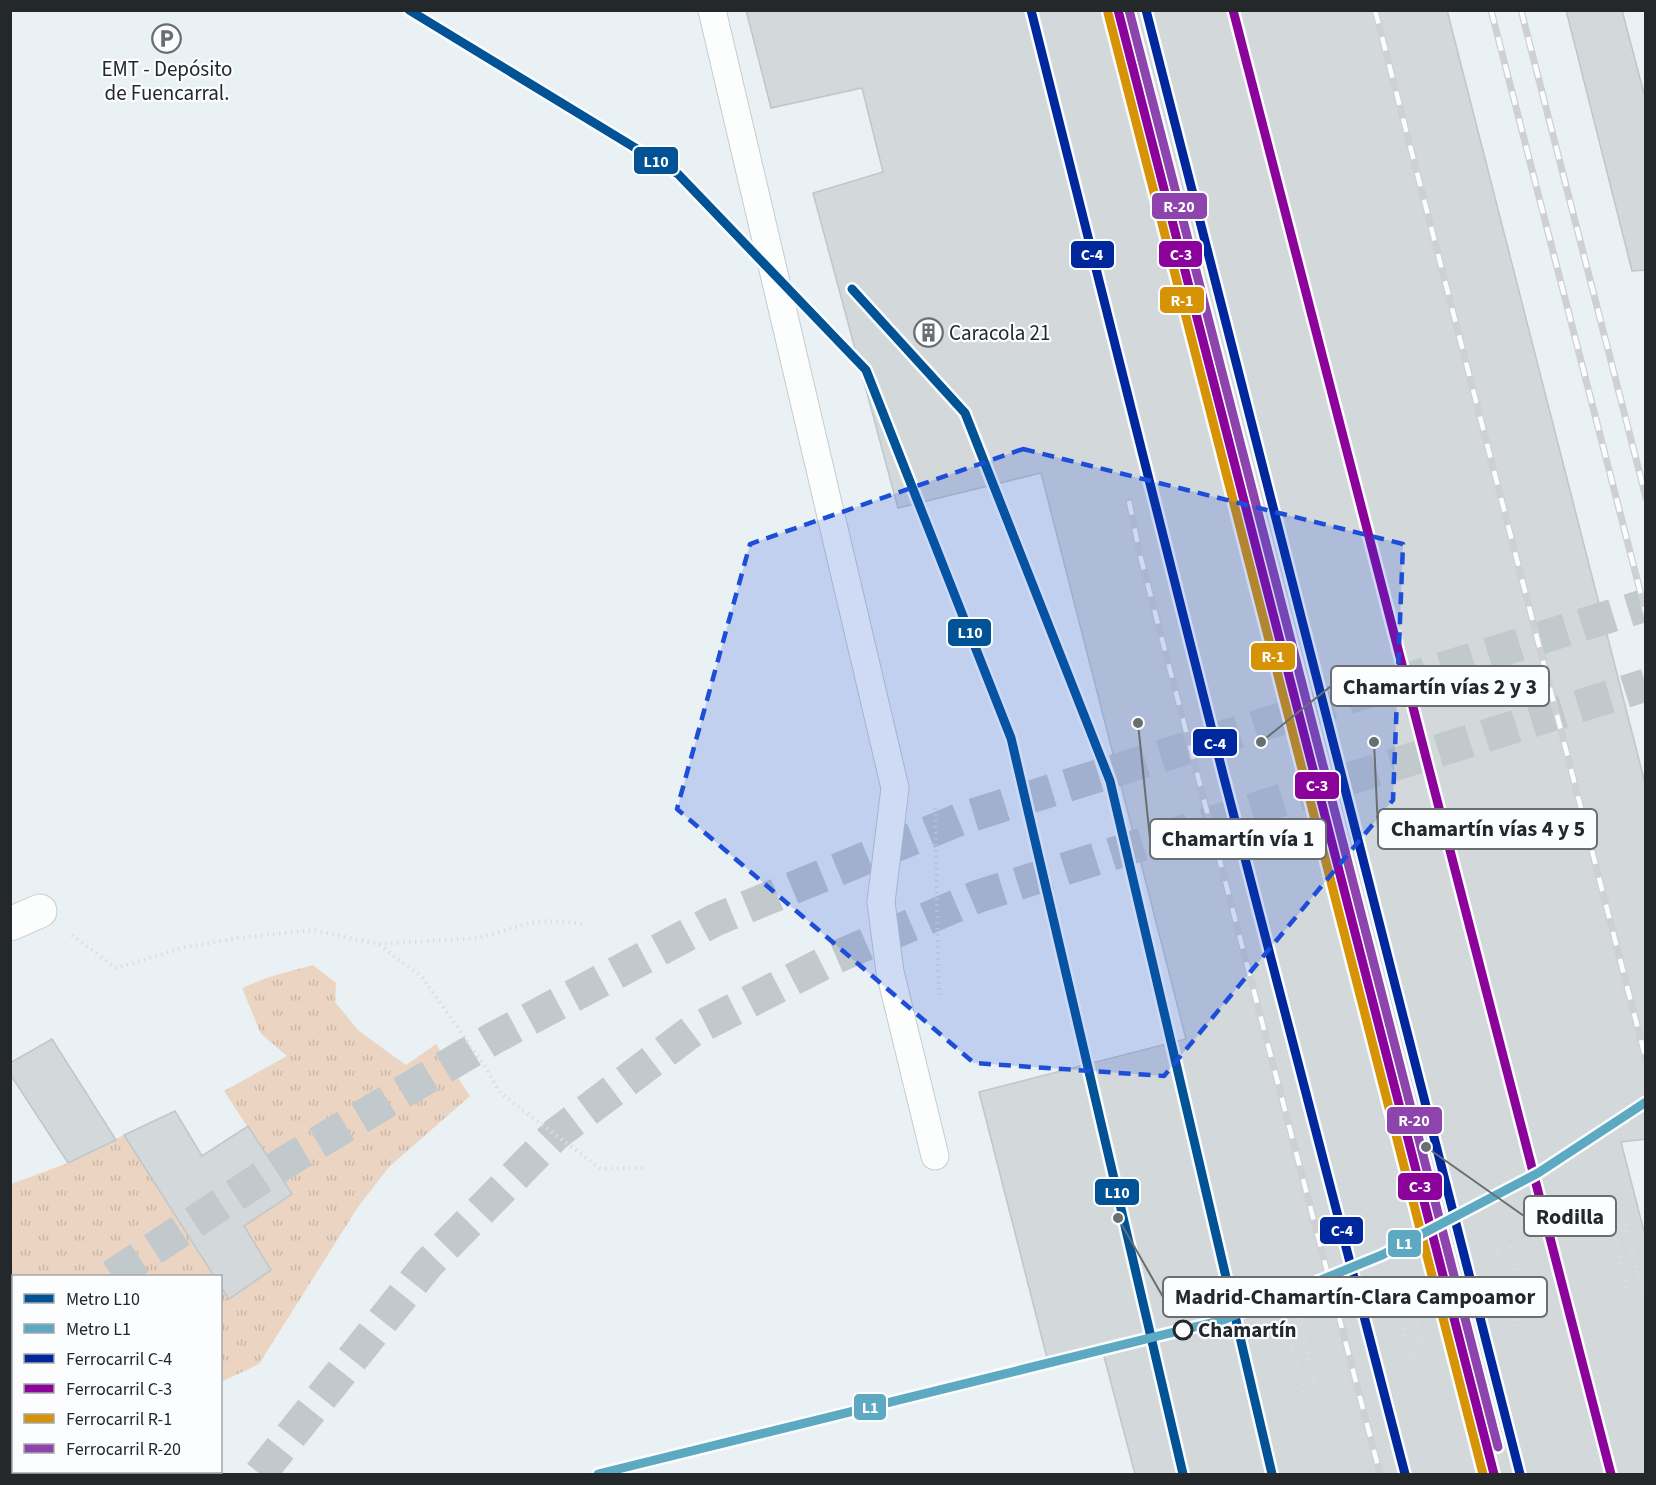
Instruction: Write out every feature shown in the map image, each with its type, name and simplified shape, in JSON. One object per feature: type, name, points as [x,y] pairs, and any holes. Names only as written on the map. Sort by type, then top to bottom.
[{"type":"street","points":[[10,924],[40,911]]},
{"type":"lane","points":[[712,10],[895,788],[881,902],[890,972],[935,1156]]},
{"type":"path","points":[[40,911],[116,968],[186,947],[238,938],[313,930],[378,944],[478,938],[530,923],[555,921],[584,924]]},
{"type":"path","points":[[378,944],[422,977],[484,1065],[500,1093],[601,1169],[645,1168]]},
{"type":"path","points":[[1623,1213],[1644,1300]]},
{"type":"path","points":[[1610,1216],[1631,1303]]},
{"type":"path","points":[[1510,1246],[1531,1333]]},
{"type":"path","points":[[1497,1250],[1518,1337]]},
{"type":"path","points":[[1404,1273],[1426,1360]]},
{"type":"path","points":[[1391,1276],[1413,1364]]},
{"type":"path","points":[[1295,1300],[1318,1393]]},
{"type":"path","points":[[1282,1303],[1305,1397]]},
{"type":"highlighted area","points":[[1023,449],[1403,544],[1393,800],[1164,1076],[974,1063],[677,809],[750,544]]},
{"type":"green space","points":[[313,965],[336,983],[335,1002],[359,1031],[406,1065],[436,1044],[470,1096],[389,1167],[358,1207],[259,1364],[222,1382],[222,1289],[229,1298],[271,1270],[244,1226],[291,1193],[224,1091],[287,1056],[261,1034],[242,988],[269,977]]},
{"type":"green space","points":[[124,1135],[213,1275],[12,1275],[12,1473],[139,1474],[11,1474],[11,1184],[68,1163]]},
{"type":"building","points":[[746,10],[1447,10],[1646,787],[1646,1139],[1621,1142],[1646,1239],[1646,1474],[1135,1474],[1101,1345],[1047,1358],[979,1092],[1186,1039],[1041,473],[898,508],[813,193],[883,172],[862,88],[771,108]]},
{"type":"building","points":[[1566,10],[1622,10],[1646,101],[1646,270],[1632,271]]},
{"type":"building","points":[[52,1039],[116,1140],[68,1163],[10,1074],[10,1063]]},
{"type":"building","points":[[175,1111],[202,1156],[248,1126],[292,1194],[244,1226],[271,1270],[229,1299],[222,1289],[222,1275],[213,1275],[124,1135]]},
{"type":"tunnel","points":[[114,1275],[287,1161],[492,1039],[715,920],[963,818],[1646,605]]},
{"type":"tunnel","points":[[260,1474],[428,1264],[556,1134],[692,1031],[832,959],[979,896],[1646,685]]},
{"type":"railway","points":[[1375,10],[1646,1060]]},
{"type":"railway","points":[[1491,10],[1646,614]]},
{"type":"railway","points":[[1521,10],[1646,498]]},
{"type":"railway","points":[[1129,501],[1140,555],[1380,1474]]},
{"type":"metro line","name":"L10","points":[[409,10],[678,174],[866,370],[1011,738],[1183,1474]]},
{"type":"metro line","name":"L10","points":[[852,289],[965,413],[1110,781],[1272,1474]]},
{"type":"metro line","name":"L1","points":[[598,1474],[1223,1320],[1382,1255],[1538,1173],[1646,1102]]},
{"type":"rail line","name":"C-4","points":[[1031,10],[1223,774],[1405,1474]]},
{"type":"rail line","name":"C-3","points":[[1118,10],[1494,1474]]},
{"type":"rail line","name":"R-20","points":[[1129,10],[1498,1447]]},
{"type":"rail line","name":"C-4","points":[[1146,10],[1520,1474]]},
{"type":"rail line","name":"C-3","points":[[1233,10],[1611,1474]]},
{"type":"rail line","name":"R-1","points":[[1108,13],[1483,1474]]},
{"type":"place","name":"EMT - Depósito de Fuencarral.","points":[[167,38]]},
{"type":"place","name":"Caracola 21","points":[[928,333]]},
{"type":"place","name":"Chamartín vía 1","points":[[1138,723]]},
{"type":"place","name":"Chamartín vías 2 y 3","points":[[1261,742]]},
{"type":"place","name":"Chamartín vías 4 y 5","points":[[1374,742]]},
{"type":"place","name":"Rodilla","points":[[1426,1147]]},
{"type":"place","name":"Madrid-Chamartín-Clara Campoamor","points":[[1118,1218]]},
{"type":"place","name":"Chamartín","points":[[1183,1330]]}]
